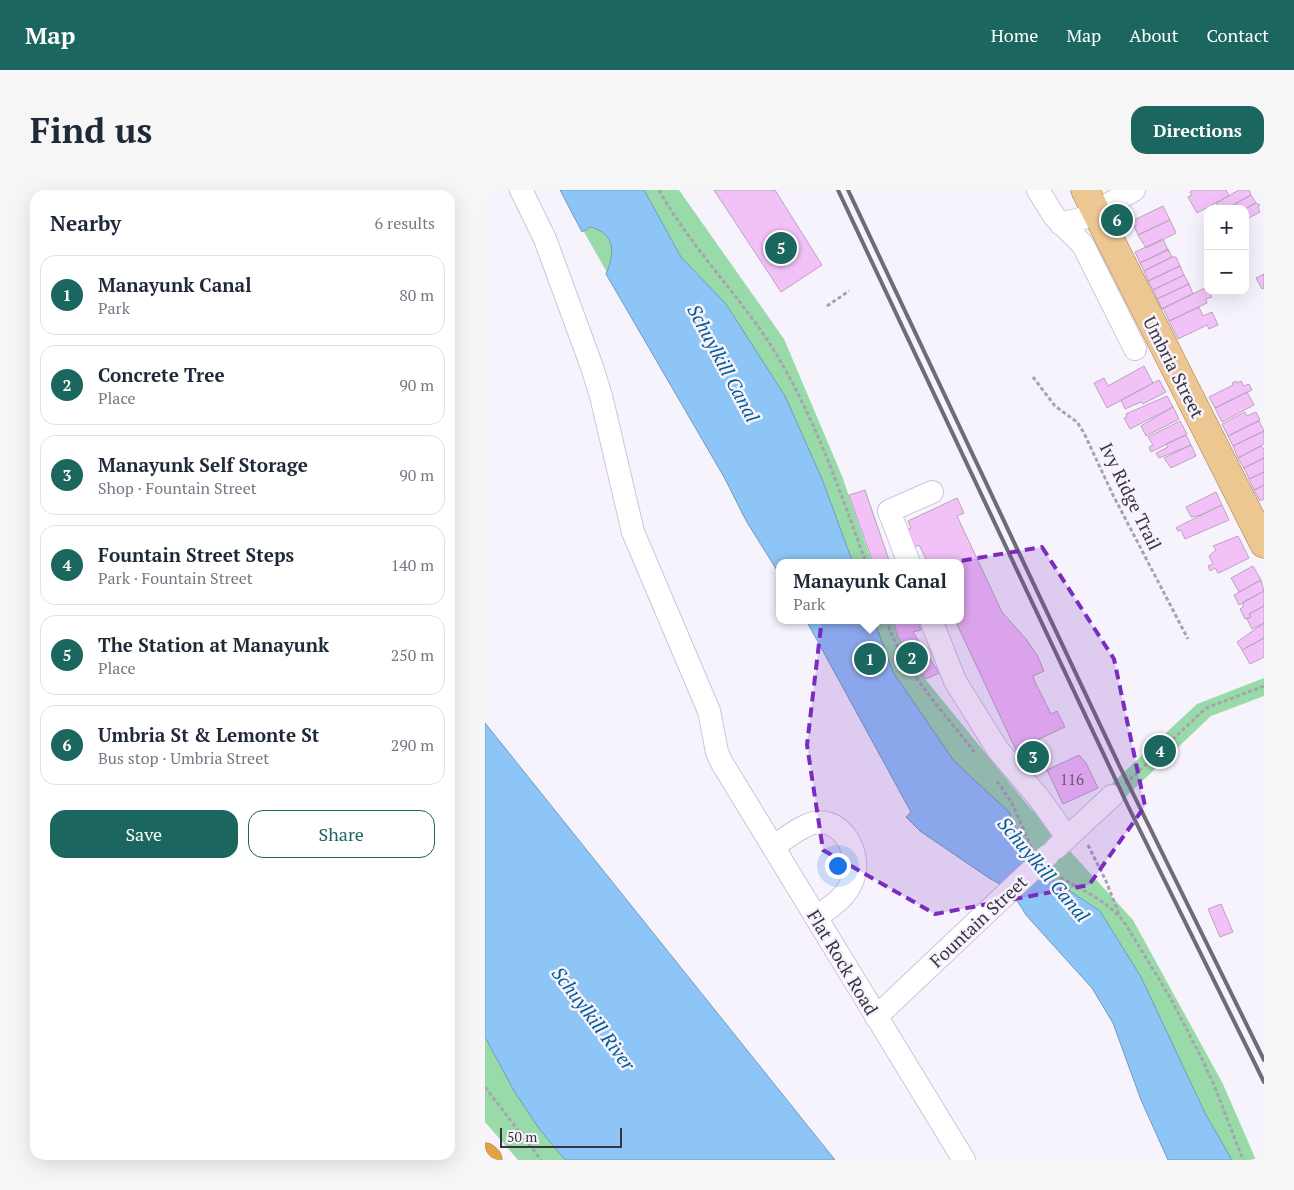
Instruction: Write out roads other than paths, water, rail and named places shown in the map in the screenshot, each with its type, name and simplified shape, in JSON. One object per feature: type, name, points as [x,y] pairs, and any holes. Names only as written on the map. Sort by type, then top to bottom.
[{"type":"highway","points":[[485,1157],[488,1160]]},
{"type":"main road","name":"Umbria Street","points":[[1091,201],[1264,544]]},
{"type":"street","name":"Flat Rock Road","points":[[521,190],[545,239],[592,367],[601,396],[633,532],[709,711],[717,752],[722,763],[964,1160]]},
{"type":"street","points":[[1038,190],[1050,211],[1083,246],[1135,349]]},
{"type":"street","points":[[1061,224],[1075,221],[1091,201],[1134,190]]},
{"type":"street","points":[[907,559],[889,511],[932,492]]},
{"type":"street","points":[[933,624],[955,681],[998,750],[1039,798],[1074,831]]},
{"type":"street","name":"Fountain Street","points":[[876,1017],[1112,796]]},
{"type":"street","points":[[773,847],[797,831],[816,822],[831,826],[848,838],[856,860],[853,881],[839,901],[816,917]]},
{"type":"water","name":"Schuylkill Canal","points":[[560,190],[644,190],[681,257],[726,304],[785,396],[822,479],[852,559],[776,559],[776,569],[748,524],[724,477],[606,274],[612,252],[609,239],[599,230],[590,227],[582,232]]},
{"type":"water","points":[[808,624],[875,624],[893,672],[954,761],[1009,812],[1025,849],[1050,878],[1100,911],[1141,977],[1205,1113],[1232,1160],[1168,1160],[1141,1100],[1113,1023],[1092,988],[1026,915],[1015,898],[1006,889],[920,831],[906,817],[911,812]]},
{"type":"water","name":"Schuylkill River","points":[[485,723],[835,1160],[565,1160],[540,1130],[514,1091],[485,1037]]},
{"type":"railway","points":[[838,190],[1128,806],[1264,1082]]},
{"type":"railway","points":[[848,190],[1119,765],[1264,1060]]},
{"type":"place","name":"Umbria St & Lemonte St","points":[[1117,220]]},
{"type":"place","name":"The Station at Manayunk","points":[[781,248]]},
{"type":"place","name":"Concrete Tree","points":[[912,658]]},
{"type":"place","name":"Manayunk Canal","points":[[870,659]]},
{"type":"place","name":"Fountain Street Steps","points":[[1160,751]]},
{"type":"place","name":"Manayunk Self Storage","points":[[1033,757]]}]
